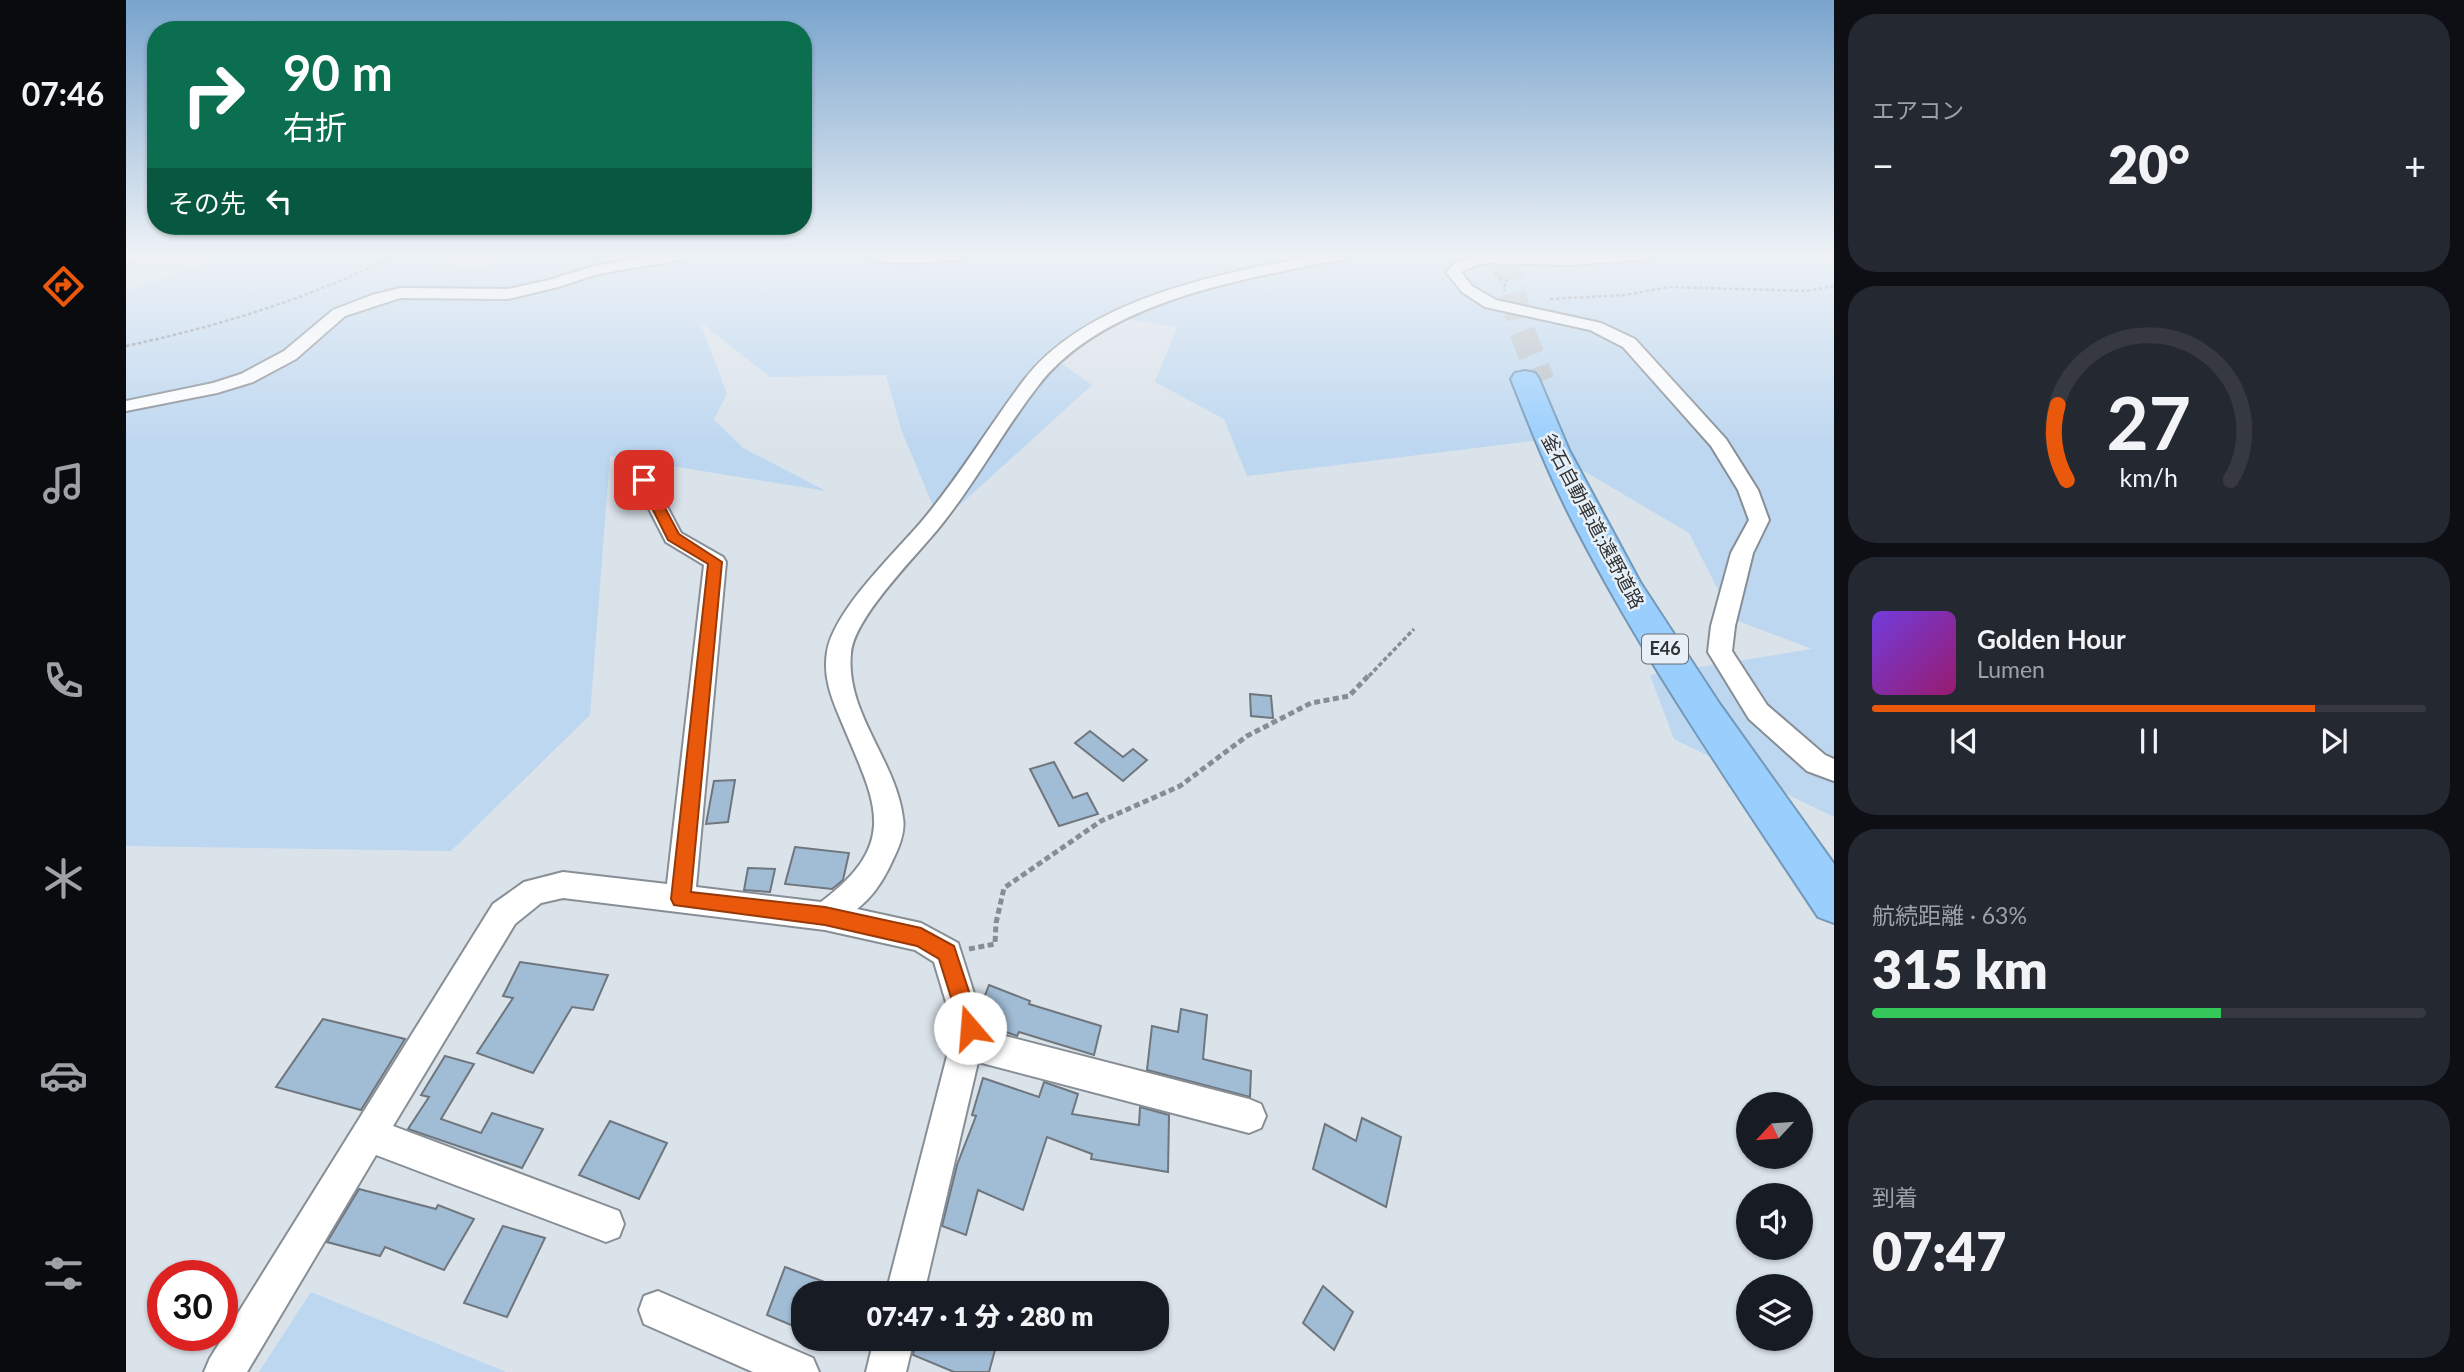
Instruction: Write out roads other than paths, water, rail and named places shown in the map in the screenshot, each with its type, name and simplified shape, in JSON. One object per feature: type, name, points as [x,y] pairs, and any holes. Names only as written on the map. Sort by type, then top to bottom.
[{"type":"highway","name":"釜石自動車道;遠野道路","points":[[1834,861],[1682,644],[1630,557],[1534,380],[1544,429],[1614,566],[1704,714],[1834,902]]},
{"type":"street","points":[[126,406],[205,391],[247,378],[290,355],[332,319]]},
{"type":"street","points":[[825,916],[857,892],[874,868],[885,847],[890,819],[878,778],[840,690],[839,652],[849,622],[960,489],[1031,383],[1047,365],[1087,334],[1116,319]]},
{"type":"street","points":[[1562,319],[1595,326],[1629,343],[1719,443],[1748,490],[1759,520],[1742,554],[1723,626],[1720,652],[1758,712],[1816,763],[1834,770]]},
{"type":"street","points":[[644,480],[673,537],[715,562],[680,899]]},
{"type":"street","points":[[224,1372],[504,914],[534,891],[563,885],[825,916],[921,937],[947,953],[970,1028],[908,1281]]},
{"type":"street","points":[[967,1043],[1249,1116]]},
{"type":"street","points":[[370,1135],[606,1224]]},
{"type":"street","points":[[658,1310],[799,1372]]},
{"type":"tunnel","points":[[1519,319],[1542,381]]}]
